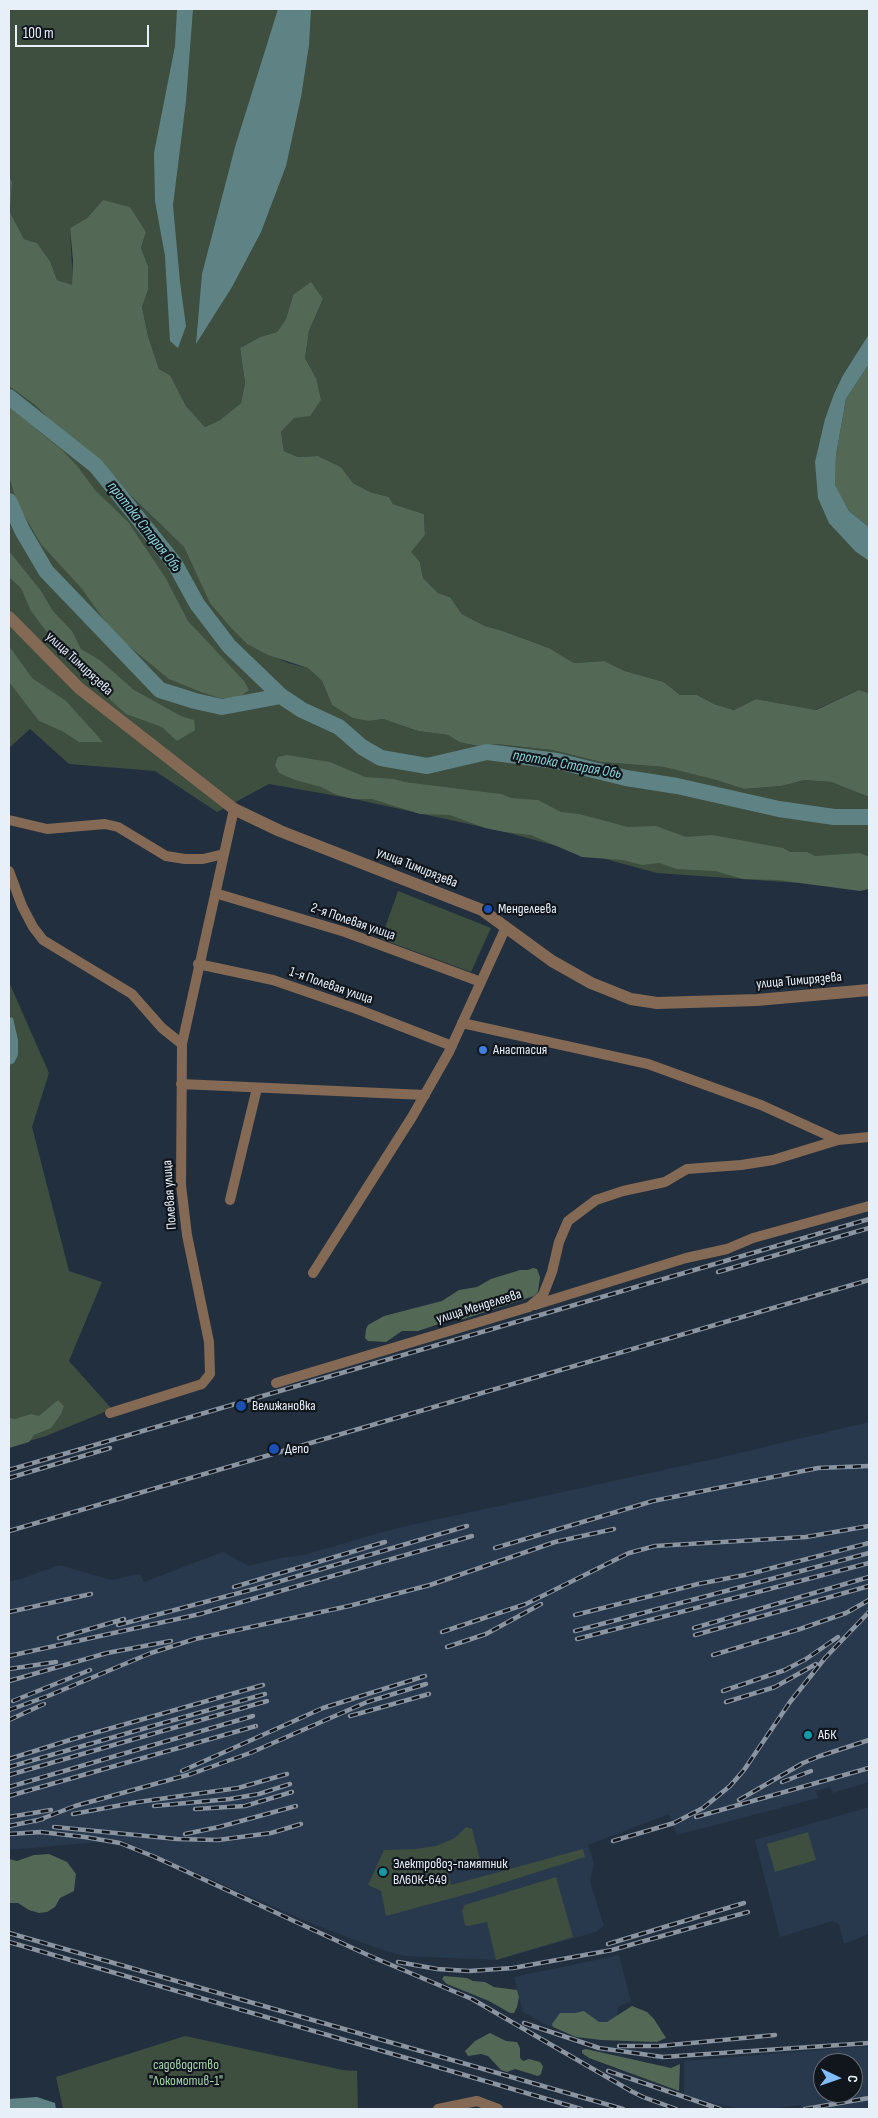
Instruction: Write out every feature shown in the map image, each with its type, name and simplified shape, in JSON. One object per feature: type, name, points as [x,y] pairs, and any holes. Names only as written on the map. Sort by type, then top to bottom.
[{"type":"street","name":"улица Тимирязева","points":[[9,617],[79,688],[234,809],[280,831],[482,910],[552,961],[583,979],[631,999],[657,1003],[726,1001],[869,990]]},
{"type":"street","name":"Полевая улица","points":[[110,1413],[202,1384],[210,1374],[209,1342],[187,1234],[181,1185],[182,1044],[198,964],[234,809]]},
{"type":"street","points":[[9,820],[47,830],[105,824],[118,828],[166,856],[184,859],[203,859],[224,854]]},
{"type":"street","points":[[9,871],[22,906],[33,927],[43,940],[132,994],[162,1028],[182,1044]]},
{"type":"street","name":"2-я Полевая улица","points":[[215,893],[345,932],[481,982]]},
{"type":"street","points":[[313,1272],[425,1094],[452,1046],[506,927]]},
{"type":"street","name":"1-я Полевая улица","points":[[198,964],[273,980],[358,1009],[452,1046]]},
{"type":"street","name":"улица Менделеева","points":[[462,1023],[648,1064],[761,1105],[838,1140]]},
{"type":"street","points":[[181,1084],[425,1094]]},
{"type":"street","points":[[230,1200],[256,1088]]},
{"type":"street","name":"улица Менделеева","points":[[276,1383],[529,1307],[544,1294],[552,1272],[559,1242],[568,1222],[596,1200],[623,1191],[665,1182],[687,1169],[741,1165],[773,1160],[838,1140],[869,1137]]},
{"type":"street","points":[[529,1307],[686,1258],[727,1249],[753,1238],[869,1206]]},
{"type":"street","points":[[438,2109],[477,2101],[498,2109]]},
{"type":"shaded area","points":[[177,9],[193,9],[186,101],[173,205],[186,326],[178,348],[170,341],[165,256],[155,201],[154,153],[175,46]]},
{"type":"shaded area","points":[[278,9],[311,9],[309,45],[301,97],[286,166],[261,232],[232,287],[196,344],[202,274],[235,147]]},
{"type":"shaded area","points":[[9,175],[12,182],[10,212],[24,239],[37,243],[50,261],[57,280],[72,285],[73,260],[70,228],[87,218],[103,200],[130,207],[146,232],[141,248],[148,266],[148,290],[142,307],[148,336],[159,369],[170,375],[186,406],[205,427],[220,420],[241,403],[245,383],[240,348],[260,337],[277,332],[286,319],[293,295],[311,282],[323,299],[309,331],[305,358],[316,378],[321,400],[310,416],[294,418],[281,432],[284,451],[298,457],[318,456],[341,467],[353,483],[370,492],[389,497],[393,504],[424,514],[425,535],[411,552],[420,562],[423,578],[438,593],[450,597],[462,614],[485,626],[549,648],[574,663],[604,661],[625,671],[664,682],[680,695],[697,695],[714,704],[734,710],[756,699],[816,710],[859,690],[869,693],[869,797],[831,782],[804,780],[782,786],[744,789],[664,767],[601,762],[552,750],[496,744],[478,746],[459,742],[448,735],[418,731],[383,719],[370,721],[353,718],[332,705],[322,681],[308,668],[268,655],[247,644],[210,603],[184,547],[125,490],[98,459],[56,426],[35,405],[9,386]]},
{"type":"shaded area","points":[[869,334],[869,364],[846,399],[836,455],[835,485],[849,511],[869,527],[869,561],[856,552],[829,523],[818,498],[815,462],[825,419],[834,394],[843,375]]},
{"type":"shaded area","points":[[869,364],[869,527],[849,511],[835,485],[836,455],[846,399]]},
{"type":"shaded area","points":[[9,407],[62,450],[78,467],[95,490],[128,522],[165,577],[188,621],[244,681],[249,690],[238,698],[220,698],[169,679],[114,634],[83,590],[41,544],[17,503],[9,476]]},
{"type":"shaded area","points":[[9,551],[41,591],[53,611],[72,631],[81,649],[101,661],[134,690],[181,716],[194,720],[195,730],[177,741],[162,727],[126,714],[70,663],[31,611],[21,588],[9,577]]},
{"type":"shaded area","points":[[9,646],[32,678],[66,701],[103,742],[79,742],[62,731],[39,721],[9,682]]},
{"type":"shaded area","points":[[287,755],[330,762],[365,777],[394,779],[404,782],[501,794],[511,798],[538,800],[561,812],[579,814],[628,827],[656,826],[686,837],[712,835],[783,848],[790,852],[807,852],[815,856],[860,853],[869,857],[869,889],[860,891],[778,880],[743,879],[715,871],[677,869],[659,863],[642,865],[623,860],[582,857],[531,835],[485,828],[450,815],[420,814],[372,799],[354,799],[337,795],[321,787],[295,780],[279,773],[275,765],[278,757]]},
{"type":"shaded area","points":[[9,1017],[13,1018],[18,1040],[18,1055],[14,1063],[9,1065]]},
{"type":"shaded area","points":[[533,1268],[537,1269],[540,1277],[538,1292],[534,1296],[464,1319],[448,1321],[418,1331],[402,1331],[386,1342],[368,1341],[365,1338],[368,1325],[384,1316],[442,1301],[459,1290],[477,1287],[491,1279]]},
{"type":"shaded area","points":[[58,1400],[64,1406],[51,1428],[34,1435],[29,1442],[9,1448],[9,1418],[15,1419],[31,1414],[39,1416]]},
{"type":"shaded area","points":[[869,1422],[869,1782],[833,1793],[830,1787],[816,1791],[818,1798],[677,1835],[669,1814],[588,1845],[594,1863],[590,1882],[604,1926],[596,1932],[496,1960],[404,1956],[382,1950],[310,1923],[122,1840],[9,1850],[9,1581],[18,1580],[59,1565],[112,1580],[140,1574],[144,1582],[223,1552],[249,1566],[280,1558],[304,1555],[393,1529],[714,1459]]},
{"type":"shaded area","points":[[869,1807],[869,1934],[844,1944],[839,1924],[832,1921],[780,1937],[755,1840]]},
{"type":"shaded area","points":[[49,1854],[67,1862],[76,1874],[74,1891],[60,1898],[55,1907],[47,1912],[39,1913],[29,1910],[18,1903],[9,1903],[9,1859],[17,1861],[34,1855]]},
{"type":"shaded area","points":[[619,1955],[631,2001],[618,2007],[617,2021],[550,2027],[523,2012],[514,1977]]},
{"type":"shaded area","points":[[444,1976],[467,1978],[473,1981],[485,1982],[494,1987],[517,1990],[519,1997],[517,2007],[514,2013],[510,2013],[489,2001],[447,1984],[442,1979]]},
{"type":"shaded area","points":[[632,2006],[647,2012],[654,2019],[666,2038],[657,2042],[576,2037],[553,2027],[552,2024],[560,2013],[584,2011],[599,2022],[607,2022]]},
{"type":"shaded area","points":[[490,2033],[506,2041],[517,2042],[520,2048],[520,2058],[523,2061],[529,2059],[540,2062],[543,2066],[541,2074],[538,2076],[515,2069],[507,2072],[501,2070],[488,2056],[481,2054],[468,2056],[465,2051],[475,2041]]},
{"type":"shaded area","points":[[869,2046],[869,2109],[801,2109],[801,2105],[767,2109],[743,2109],[711,2103],[684,2095],[684,2061]]},
{"type":"shaded area","points":[[586,2049],[671,2068],[680,2064],[679,2091],[589,2058],[582,2053],[582,2050]]},
{"type":"shaded area","points":[[37,2097],[55,2103],[56,2109],[9,2109],[9,2099]]},
{"type":"green space","points":[[9,9],[869,9],[869,334],[843,375],[825,419],[856,552],[869,561],[869,693],[859,690],[815,710],[756,699],[734,710],[714,704],[697,695],[680,695],[664,682],[625,671],[604,661],[574,663],[549,648],[485,626],[462,614],[450,597],[438,593],[423,578],[420,562],[410,552],[425,535],[424,514],[393,504],[389,497],[370,492],[353,483],[341,467],[318,456],[298,457],[284,451],[281,432],[294,417],[316,378],[305,358],[309,331],[323,299],[293,295],[286,319],[277,332],[260,337],[240,348],[245,383],[241,403],[220,420],[205,427],[186,406],[170,375],[159,369],[148,336],[142,307],[148,290],[148,266],[141,248],[146,232],[103,200],[87,218],[70,228],[73,286],[57,280],[50,261],[37,243],[24,239],[10,212],[12,182],[9,175]]},
{"type":"green space","points":[[9,386],[35,405],[56,426],[98,459],[125,490],[184,547],[210,602],[247,644],[288,663],[308,668],[322,681],[332,705],[370,721],[383,719],[418,731],[448,735],[459,742],[478,746],[496,744],[552,750],[601,762],[664,767],[744,789],[782,786],[804,780],[831,782],[869,797],[869,884],[841,886],[657,873],[505,832],[354,799],[269,784],[217,812],[155,771],[69,764],[30,729],[9,748]]},
{"type":"green space","points":[[398,891],[491,928],[471,972],[381,939]]},
{"type":"green space","points":[[9,982],[49,1073],[32,1127],[69,1271],[102,1282],[69,1361],[112,1409],[46,1436],[9,1447]]},
{"type":"green space","points":[[466,1827],[472,1829],[482,1867],[476,1868],[473,1862],[447,1870],[451,1885],[583,1849],[585,1857],[471,1893],[386,1916],[381,1891],[368,1885],[384,1850],[436,1846],[455,1838]]},
{"type":"green space","points":[[808,1832],[816,1860],[775,1872],[767,1844]]},
{"type":"green space","points":[[556,1877],[573,1937],[496,1960],[487,1922],[465,1925],[462,1911],[465,1905]]},
{"type":"green space","name":"садоводство \"Локомотив-1\"","points":[[185,2036],[343,2070],[357,2071],[358,2109],[63,2109],[56,2077]]},
{"type":"waterway","name":"протока Старая Обь","points":[[9,397],[96,466],[175,564],[197,604],[229,646],[281,696],[302,710],[339,727],[362,747],[381,758],[427,766],[487,752],[557,761],[626,778],[677,786],[779,809],[834,817],[869,817]]},
{"type":"waterway","name":"протока Старая Обь","points":[[9,501],[22,530],[46,571],[160,690],[222,707],[281,696]]},
{"type":"railway","points":[[9,1470],[869,1219]]},
{"type":"railway","points":[[718,1272],[869,1228]]},
{"type":"railway","points":[[9,1531],[869,1280]]},
{"type":"railway","points":[[9,1478],[110,1448]]},
{"type":"railway","points":[[495,1548],[653,1501],[818,1468],[869,1466]]},
{"type":"railway","points":[[118,1625],[254,1589],[467,1526]]},
{"type":"railway","points":[[442,1632],[526,1604],[629,1553],[655,1546],[806,1537],[869,1526]]},
{"type":"railway","points":[[9,1710],[48,1696],[151,1653],[195,1639],[349,1606],[430,1585],[555,1542],[614,1529]]},
{"type":"railway","points":[[9,1656],[200,1614],[472,1536]]},
{"type":"railway","points":[[234,1587],[385,1542]]},
{"type":"railway","points":[[575,1615],[698,1584],[745,1575],[869,1543]]},
{"type":"railway","points":[[575,1631],[869,1553]]},
{"type":"railway","points":[[577,1639],[869,1563]]},
{"type":"railway","points":[[694,1628],[869,1577]]},
{"type":"railway","points":[[695,1635],[869,1586]]},
{"type":"railway","points":[[9,1612],[91,1594]]},
{"type":"railway","points":[[713,1655],[846,1613],[869,1600]]},
{"type":"railway","points":[[447,1647],[486,1634],[541,1604]]},
{"type":"railway","points":[[613,1841],[674,1823],[703,1808],[730,1786],[744,1770],[790,1702],[825,1658],[869,1612]]},
{"type":"railway","points":[[59,1638],[124,1619]]},
{"type":"railway","points":[[723,1691],[785,1670],[806,1659],[838,1637]]},
{"type":"railway","points":[[9,1681],[107,1653],[171,1641]]},
{"type":"railway","points":[[9,1669],[56,1662]]},
{"type":"railway","points":[[726,1702],[775,1687],[816,1664]]},
{"type":"railway","points":[[13,1701],[90,1670]]},
{"type":"railway","points":[[182,1771],[323,1708],[425,1676]]},
{"type":"railway","points":[[36,1821],[75,1806],[191,1774],[250,1753],[367,1702],[426,1684]]},
{"type":"railway","points":[[9,1759],[263,1685]]},
{"type":"railway","points":[[9,1767],[265,1694]]},
{"type":"railway","points":[[350,1716],[429,1694]]},
{"type":"railway","points":[[9,1775],[267,1701]]},
{"type":"railway","points":[[9,1720],[44,1704]]},
{"type":"railway","points":[[9,1787],[253,1716]]},
{"type":"railway","points":[[9,1796],[256,1726]]},
{"type":"railway","points":[[739,1800],[803,1763],[869,1740]]},
{"type":"railway","points":[[696,1817],[869,1768]]},
{"type":"railway","points":[[782,1782],[811,1771]]},
{"type":"railway","points":[[73,1814],[138,1802],[238,1788],[287,1774]]},
{"type":"railway","points":[[154,1806],[230,1799],[259,1794],[290,1784]]},
{"type":"railway","points":[[195,1809],[245,1806],[292,1792]]},
{"type":"railway","points":[[185,1834],[219,1827],[296,1806]]},
{"type":"railway","points":[[9,1817],[51,1810]]},
{"type":"railway","points":[[9,1826],[43,1819]]},
{"type":"railway","points":[[54,1827],[177,1839],[218,1840],[271,1833],[301,1824]]},
{"type":"railway","points":[[9,1834],[41,1832],[85,1837],[120,1843],[155,1857],[370,1956],[472,1999],[631,2091],[676,2109]]},
{"type":"railway","points":[[608,1944],[744,1903]]},
{"type":"railway","points":[[398,1962],[437,1969],[469,1971],[513,1968],[612,1950],[748,1912]]},
{"type":"railway","points":[[9,1933],[623,2109]]},
{"type":"railway","points":[[9,1942],[581,2109]]},
{"type":"railway","points":[[524,2023],[599,2048],[663,2057],[869,2043]]},
{"type":"railway","points":[[619,2046],[660,2046],[775,2035]]},
{"type":"railway","points":[[608,2071],[720,2109]]},
{"type":"railway","points":[[805,2109],[869,2098]]},
{"type":"place","name":"Менделеева","points":[[488,909]]},
{"type":"place","name":"Анастасия","points":[[483,1050]]},
{"type":"place","name":"Велижановка","points":[[241,1406]]},
{"type":"place","name":"Депо","points":[[274,1449]]},
{"type":"place","name":"АБК","points":[[808,1735]]},
{"type":"place","name":"Электровоз-памятник ВЛ60К-649","points":[[383,1872]]}]
